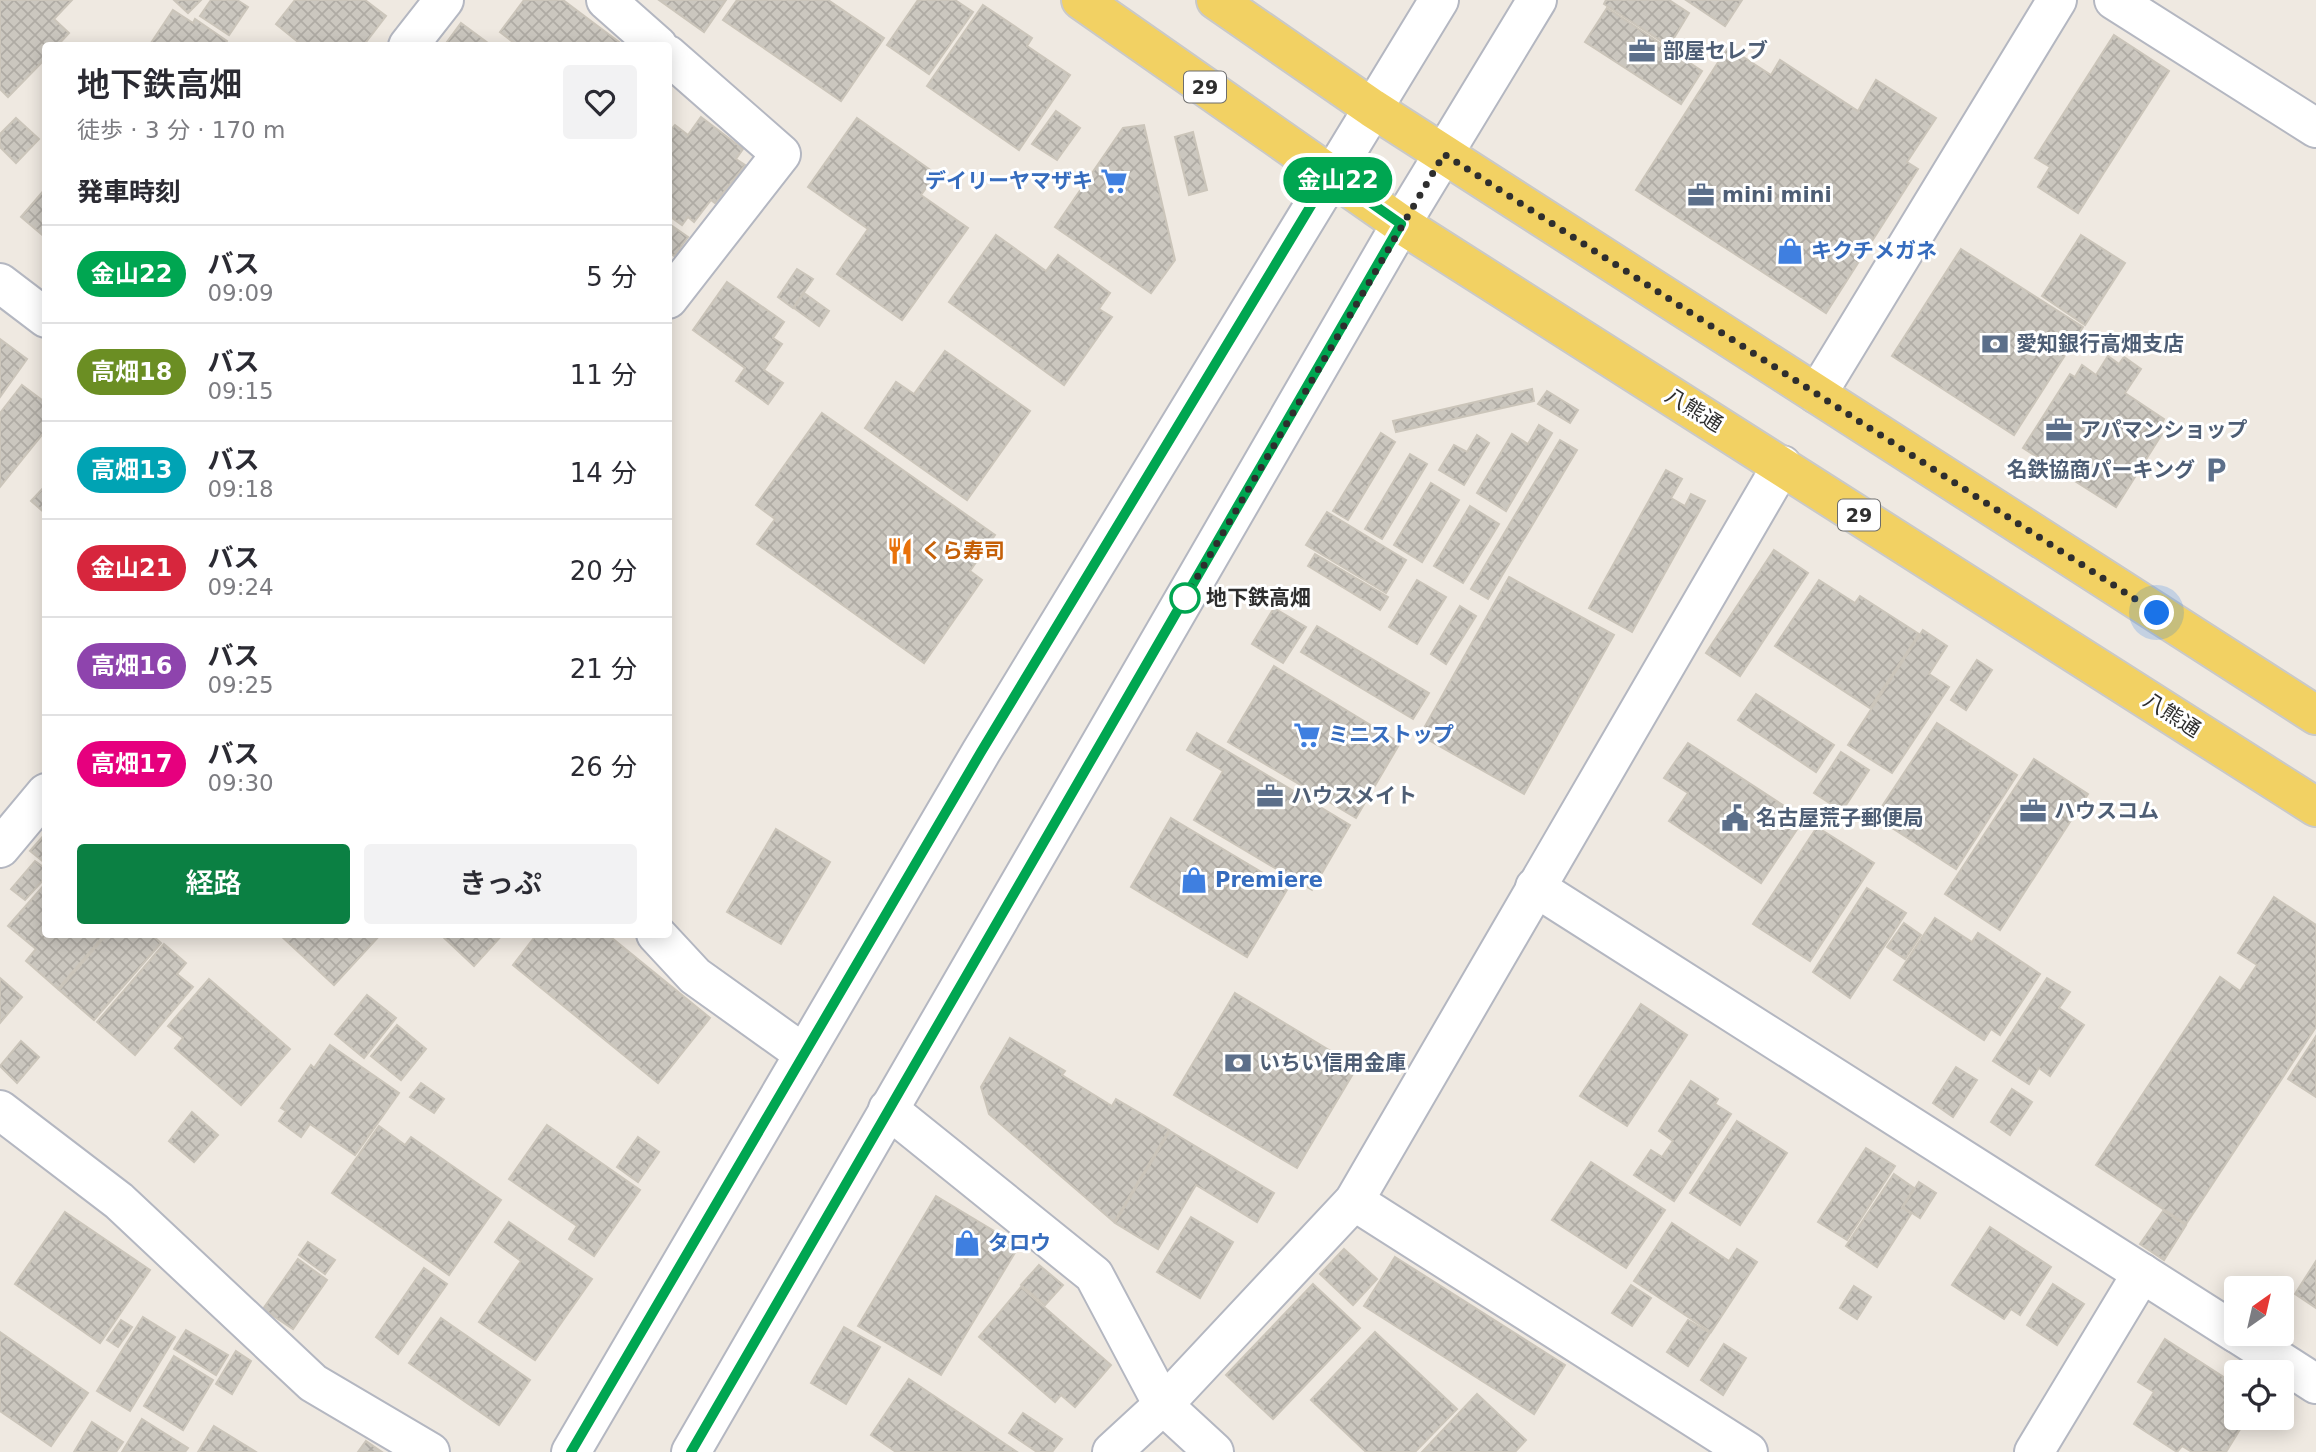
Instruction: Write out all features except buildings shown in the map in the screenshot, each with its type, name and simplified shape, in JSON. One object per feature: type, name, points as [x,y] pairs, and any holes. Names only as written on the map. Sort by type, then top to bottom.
[{"type":"main road","name":"八熊通","points":[[1081,0],[1401,224],[2316,807]]},
{"type":"main road","points":[[1216,0],[1444,154],[2316,715]]},
{"type":"street","points":[[606,0],[653,42]]},
{"type":"street","points":[[571,1452],[981,752],[1330,174],[1439,0]]},
{"type":"street","points":[[691,1452],[1401,224],[1537,0]]},
{"type":"street","points":[[1817,394],[2057,0]]},
{"type":"street","points":[[2114,0],[2316,128]]},
{"type":"street","points":[[410,42],[430,5]]},
{"type":"street","points":[[672,59],[781,154],[672,294]]},
{"type":"street","points":[[0,283],[42,315]]},
{"type":"street","points":[[1112,1452],[1163,1405],[1354,1201],[1782,465]]},
{"type":"street","points":[[0,848],[42,798]]},
{"type":"street","points":[[1535,887],[2224,1325]]},
{"type":"street","points":[[660,938],[695,976],[804,1054]]},
{"type":"street","points":[[888,1109],[1094,1275],[1163,1405],[1214,1452]]},
{"type":"street","points":[[0,1110],[119,1201],[313,1383],[430,1452]]},
{"type":"street","points":[[1354,1201],[1748,1452]]},
{"type":"street","points":[[2034,1452],[2142,1273]]},
{"type":"street","points":[[2257,1346],[2316,1384]]},
{"type":"bus line","name":"金山22","points":[[571,1452],[981,752],[1330,174],[1401,224],[691,1452]]},
{"type":"place","name":"部屋セレブ","points":[[1642,51]]},
{"type":"place","name":"デイリーヤマザキ","points":[[1114,181]]},
{"type":"place","name":"mini mini","points":[[1701,195]]},
{"type":"place","name":"キクチメガネ","points":[[1790,251]]},
{"type":"place","name":"愛知銀行高畑支店","points":[[1995,344]]},
{"type":"place","name":"アパマンショップ","points":[[2059,430]]},
{"type":"place","name":"名鉄協商パーキング","points":[[2216,470]]},
{"type":"place","name":"くら寿司","points":[[900,551]]},
{"type":"place","name":"地下鉄高畑","points":[[1185,598]]},
{"type":"place","name":"ミニストップ","points":[[1307,735]]},
{"type":"place","name":"ハウスメイト","points":[[1270,796]]},
{"type":"place","name":"ハウスコム","points":[[2033,811]]},
{"type":"place","name":"名古屋荒子郵便局","points":[[1735,818]]},
{"type":"place","name":"Premiere","points":[[1194,880]]},
{"type":"place","name":"いちい信用金庫","points":[[1238,1063]]},
{"type":"place","name":"タロウ","points":[[967,1243]]},
{"type":"route","points":[[1185,598],[1444,154],[2157,613]]}]
